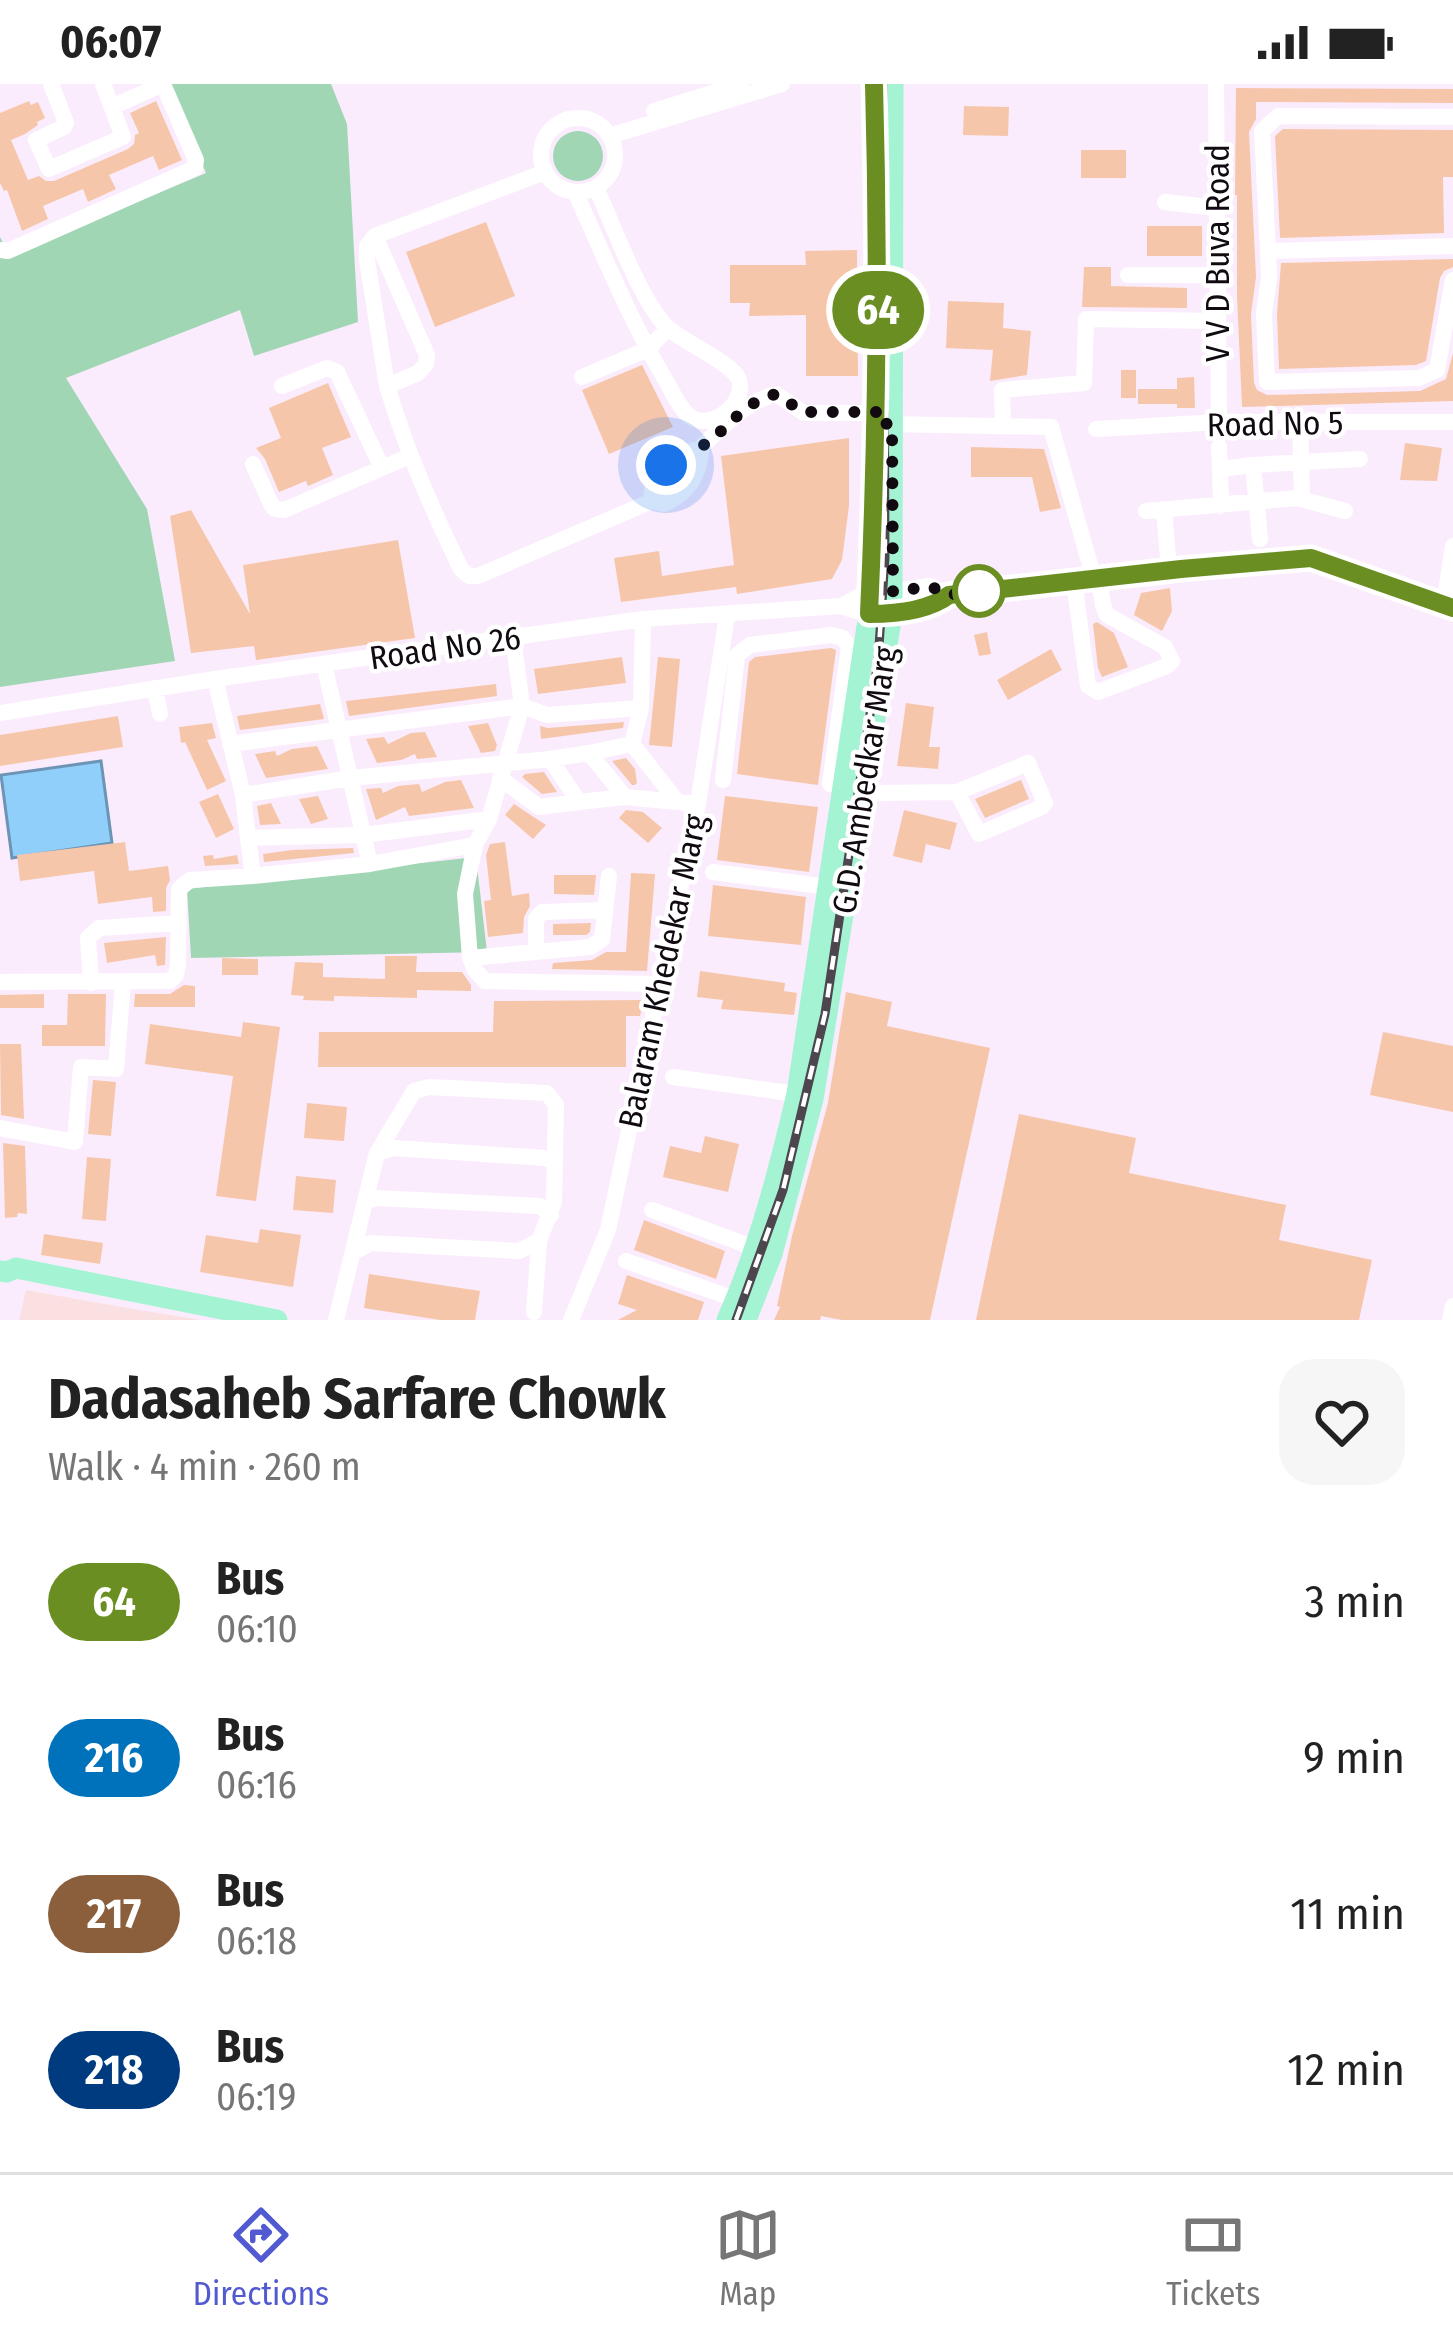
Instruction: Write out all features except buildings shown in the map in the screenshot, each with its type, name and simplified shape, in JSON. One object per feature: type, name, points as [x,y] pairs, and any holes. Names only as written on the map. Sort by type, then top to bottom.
[{"type":"main road","name":"G.D. Ambedkar Marg","points":[[874,84],[885,198]]},
{"type":"main road","name":"G.D. Ambedkar Marg","points":[[740,1311],[763,1251],[805,1096],[881,604],[885,198],[893,84]]},
{"type":"main road","name":"G.D. Ambedkar Marg","points":[[820,994],[830,887],[849,792],[843,747],[881,604]]},
{"type":"main road","points":[[5,1266],[277,1320]]},
{"type":"street","points":[[51,84],[66,122],[36,140],[49,169],[123,137],[103,84]]},
{"type":"street","points":[[0,250],[8,251],[195,168],[196,160],[163,84],[112,107]]},
{"type":"street","points":[[606,132],[741,84]]},
{"type":"street","points":[[606,132],[782,84]]},
{"type":"street","name":"V V D Buva Road","points":[[1216,84],[1219,422]]},
{"type":"street","points":[[1453,117],[1278,116],[1262,131],[1269,278],[1264,314],[1267,382],[1419,378],[1437,370],[1453,280]]},
{"type":"street","points":[[578,118],[606,132],[615,158],[612,171],[596,188],[575,192],[556,186],[544,172],[542,144],[556,125],[578,118]]},
{"type":"street","points":[[544,172],[375,236],[367,246],[387,386],[410,456],[460,569],[473,577],[652,501],[664,504],[680,497],[697,474],[698,450]]},
{"type":"street","points":[[596,188],[653,310],[684,342],[732,368],[739,379],[740,393],[729,409],[675,432]]},
{"type":"street","points":[[575,192],[647,349],[683,410],[698,421]]},
{"type":"street","points":[[1165,202],[1216,208]]},
{"type":"street","points":[[375,236],[427,355],[418,373],[387,386]]},
{"type":"street","points":[[1268,251],[1453,246]]},
{"type":"street","points":[[1128,274],[1217,275]]},
{"type":"street","points":[[620,289],[639,281]]},
{"type":"street","points":[[1003,425],[1002,390],[1084,383],[1085,319],[1217,321]]},
{"type":"street","points":[[582,376],[647,349],[668,328]]},
{"type":"street","points":[[282,386],[327,368],[338,372],[382,468]]},
{"type":"street","points":[[652,501],[651,488],[666,465],[698,450],[747,405],[776,394],[803,412],[1051,427],[1102,605],[1108,615],[1165,647],[1172,658],[1170,664],[1094,692],[1088,686],[1074,581]]},
{"type":"street","name":"Road No 5","points":[[1096,429],[1219,422],[1453,422]]},
{"type":"street","points":[[1300,422],[1302,498]]},
{"type":"street","points":[[1220,447],[1221,506]]},
{"type":"street","points":[[253,464],[271,505],[279,510],[410,456]]},
{"type":"street","points":[[1220,469],[1360,458]]},
{"type":"street","points":[[1253,465],[1260,539]]},
{"type":"street","points":[[1169,570],[1155,510],[1302,498],[1345,511]]},
{"type":"street","points":[[881,604],[938,603],[949,595],[1311,558],[1449,606],[1453,548]]},
{"type":"street","name":"Road No 26","points":[[0,713],[643,619],[841,606],[859,614],[881,604]]},
{"type":"street","points":[[1078,610],[1102,605]]},
{"type":"street","points":[[774,612],[775,642]]},
{"type":"street","name":"Balaram Khedekar Marg","points":[[571,1320],[608,1230],[698,804],[720,726],[728,615]]},
{"type":"street","points":[[632,744],[641,708],[643,619]]},
{"type":"street","points":[[723,780],[720,726],[737,655],[750,645],[832,635],[846,641],[843,747]]},
{"type":"street","points":[[513,637],[522,706],[489,819],[476,845],[465,894],[475,970],[485,981],[660,984]]},
{"type":"street","points":[[324,664],[370,864]]},
{"type":"street","points":[[215,679],[243,795],[253,876]]},
{"type":"street","points":[[155,688],[160,714]]},
{"type":"street","points":[[230,744],[522,706],[547,715],[641,708]]},
{"type":"street","points":[[243,795],[351,778],[501,771],[632,744]]},
{"type":"street","points":[[632,744],[676,800]]},
{"type":"street","points":[[589,753],[625,797]]},
{"type":"street","points":[[550,759],[579,802]]},
{"type":"street","points":[[849,792],[957,792],[1028,763],[1045,803],[979,834],[957,792]]},
{"type":"street","points":[[501,771],[538,806],[625,797],[698,804]]},
{"type":"street","points":[[248,838],[363,835],[489,819]]},
{"type":"street","points":[[0,982],[170,981],[176,975],[179,889],[190,880],[370,864],[476,845]]},
{"type":"street","points":[[713,872],[830,887]]},
{"type":"street","points":[[470,958],[596,944],[602,939],[609,876]]},
{"type":"street","points":[[536,952],[536,919],[542,912],[605,910]]},
{"type":"street","points":[[92,983],[88,938],[99,928],[178,923]]},
{"type":"street","points":[[0,1128],[75,1142],[81,1067],[116,1069],[123,982]]},
{"type":"street","points":[[674,1077],[805,1096]]},
{"type":"street","points":[[336,1320],[376,1154],[414,1091],[429,1088],[547,1093],[556,1105],[554,1202],[539,1241],[534,1312]]},
{"type":"street","points":[[376,1154],[394,1148],[555,1162]]},
{"type":"street","points":[[364,1202],[376,1198],[540,1206],[551,1215]]},
{"type":"street","points":[[652,1210],[763,1251]]},
{"type":"street","points":[[353,1252],[371,1243],[518,1251],[539,1241]]},
{"type":"street","points":[[626,1261],[740,1311]]},
{"type":"street","points":[[1450,1320],[1453,1306]]},
{"type":"shaded area","points":[[26,1290],[127,1308],[201,1320],[19,1320]]},
{"type":"green space","points":[[168,84],[331,84],[347,124],[358,322],[254,356],[240,310],[66,378],[147,509],[175,661],[0,687],[0,237],[9,256],[206,173]]},
{"type":"green space","points":[[578,131],[596,138],[603,156],[596,174],[578,181],[560,174],[553,156],[560,138]]},
{"type":"green space","points":[[476,857],[487,952],[191,958],[187,889]]},
{"type":"water","points":[[101,761],[112,843],[12,858],[1,775]]},
{"type":"railway","points":[[736,1320],[783,1190],[825,1014],[878,661],[885,558],[883,84]]},
{"type":"bus line","name":"64","points":[[874,84],[877,412],[869,614],[892,614],[938,603],[949,595],[1311,558],[1453,608]]},
{"type":"route","points":[[666,465],[698,450],[759,398],[776,394],[803,412],[877,412],[877,423],[892,424],[893,592],[930,586],[949,595],[991,590],[979,591]]}]
